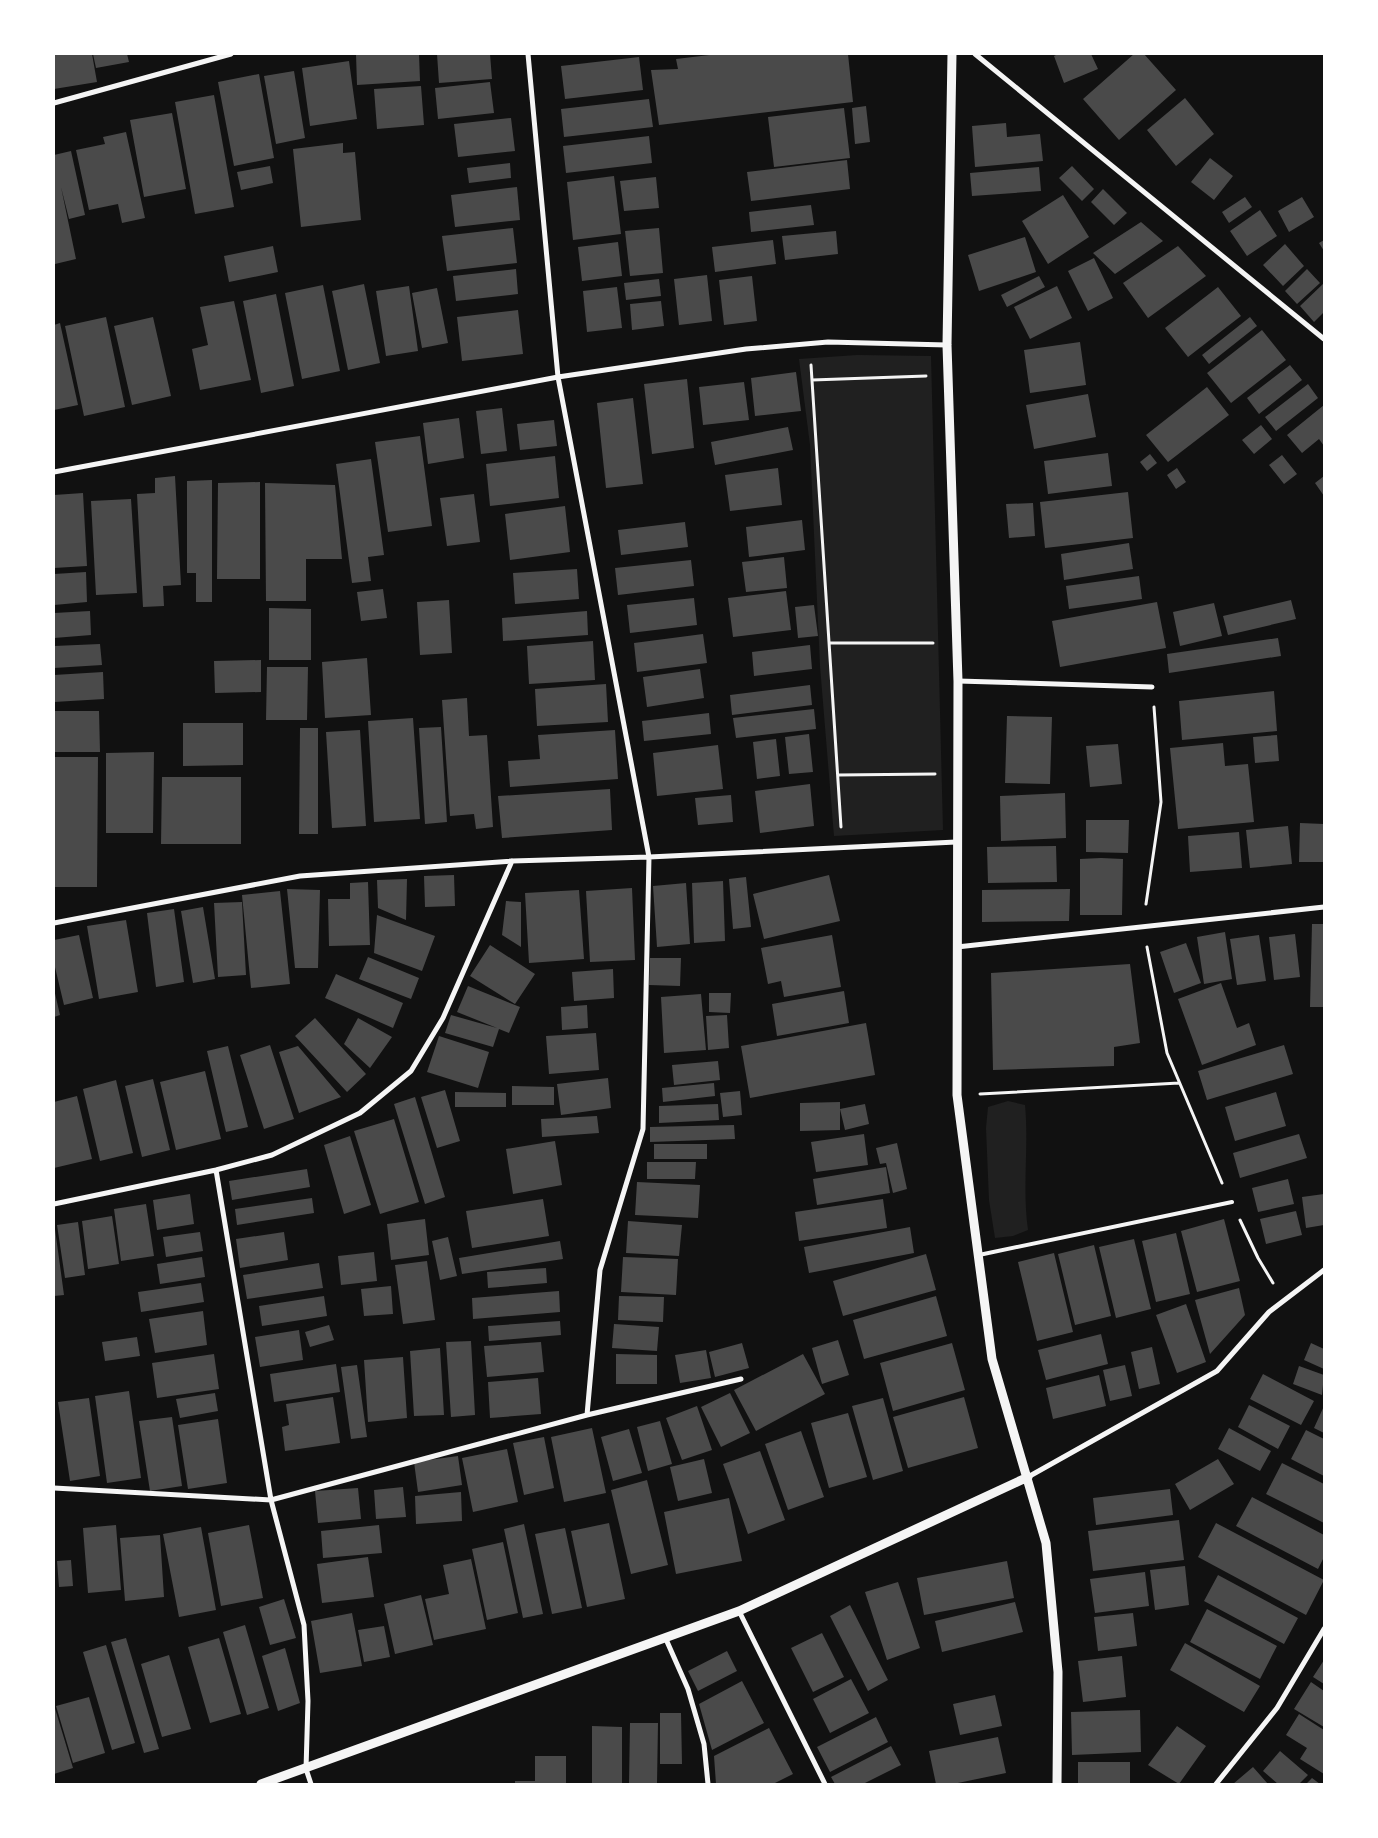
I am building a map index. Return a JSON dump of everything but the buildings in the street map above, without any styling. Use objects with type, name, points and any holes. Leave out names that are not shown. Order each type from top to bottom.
[{"type":"street","points":[[54,103],[231,54]]},
{"type":"street","points":[[528,54],[558,376],[649,857],[643,1129],[600,1270],[587,1415]]},
{"type":"street","points":[[952,54],[947,345],[958,681],[956,774],[957,1095],[992,1359],[1046,1543],[1058,1672],[1057,1784]]},
{"type":"street","points":[[975,54],[1324,339]]},
{"type":"street","points":[[54,472],[558,376],[746,349],[828,342],[947,345]]},
{"type":"street","points":[[958,681],[1152,687]]},
{"type":"street","points":[[54,923],[300,876],[512,860],[649,857],[956,842]]},
{"type":"street","points":[[54,1204],[216,1170],[272,1155],[360,1113],[411,1071],[443,1018],[512,860]]},
{"type":"street","points":[[957,947],[1324,907]]},
{"type":"street","points":[[216,1170],[271,1500],[304,1625],[308,1701],[306,1769],[311,1784]]},
{"type":"street","points":[[261,1784],[739,1611],[1028,1477],[1217,1371],[1269,1312],[1324,1270]]},
{"type":"street","points":[[54,1488],[271,1500],[587,1415],[741,1380]]},
{"type":"street","points":[[739,1611],[825,1784]]},
{"type":"street","points":[[1216,1784],[1277,1708],[1324,1629]]},
{"type":"street","points":[[665,1637],[688,1689],[704,1744],[708,1784]]},
{"type":"lane","points":[[977,1256],[1232,1202]]},
{"type":"path","points":[[809,344],[843,848]]},
{"type":"path","points":[[812,380],[948,375]]},
{"type":"path","points":[[829,643],[957,643]]},
{"type":"path","points":[[1152,687],[1161,802],[1143,927],[1167,1053],[1258,1258],[1284,1300]]},
{"type":"path","points":[[838,775],[956,774]]},
{"type":"path","points":[[957,1095],[1179,1083]]},
{"type":"shaded area","points":[[857,355],[931,356],[943,830],[834,836],[820,666],[810,445],[799,359]]},
{"type":"shaded area","points":[[1008,1101],[1025,1105],[1026,1214],[1028,1230],[1013,1236],[995,1238],[989,1200],[986,1128],[988,1107]]}]
